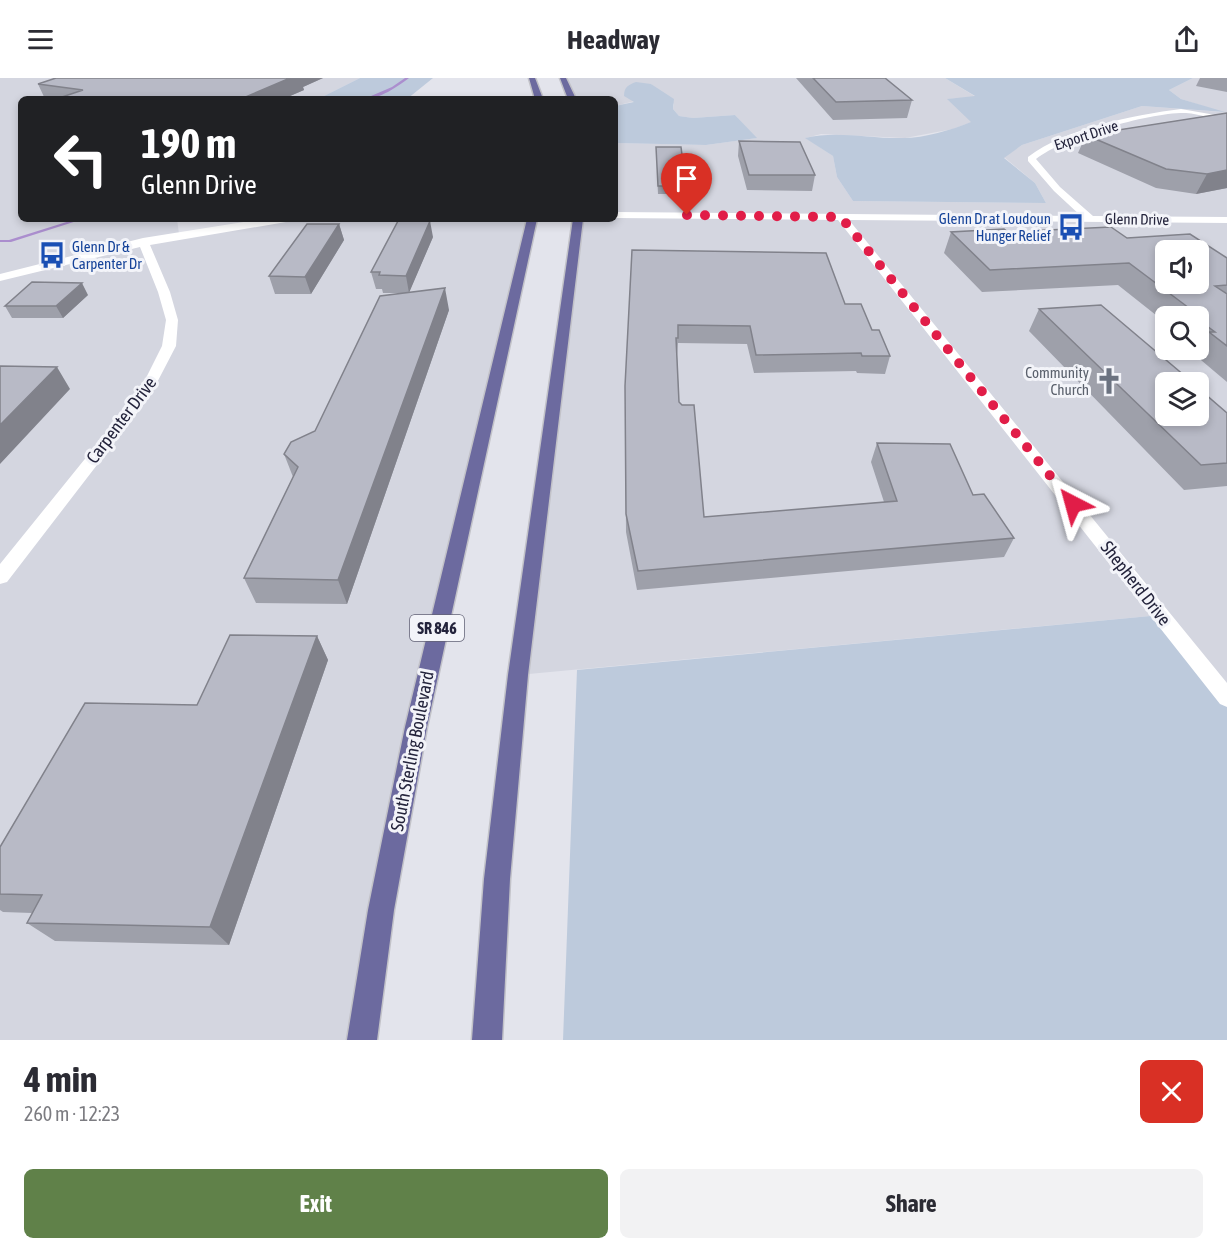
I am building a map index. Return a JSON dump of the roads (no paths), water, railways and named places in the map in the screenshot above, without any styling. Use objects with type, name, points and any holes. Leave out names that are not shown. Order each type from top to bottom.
[{"type":"main road","points":[[532,78],[538,96]]},
{"type":"main road","points":[[563,78],[571,96]]},
{"type":"main road","name":"South Sterling Boulevard","points":[[362,1040],[381,910],[416,727],[531,222]]},
{"type":"main road","points":[[487,1040],[497,879],[518,675],[578,222]]},
{"type":"street","name":"Export Drive","points":[[1089,218],[1057,189],[1031,159],[1033,157],[1039,152],[1080,134],[1146,117],[1182,111],[1227,119]]},
{"type":"street","name":"Glenn Drive","points":[[618,215],[1227,220]]},
{"type":"street","name":"Shepherd Drive","points":[[841,217],[1227,698]]},
{"type":"street","points":[[0,278],[143,241],[262,222]]},
{"type":"street","name":"Carpenter Drive","points":[[0,577],[145,393],[169,346],[172,320],[164,292],[143,241]]},
{"type":"waterway","points":[[373,96],[393,88],[407,78]]},
{"type":"waterway","points":[[0,241],[9,241],[71,222]]},
{"type":"place","name":"Glenn Dr at Loudoun Hunger Relief","points":[[1071,227]]},
{"type":"place","name":"Glenn Dr & Carpenter Dr","points":[[52,255]]},
{"type":"place","name":"Community Church","points":[[1109,381]]}]
